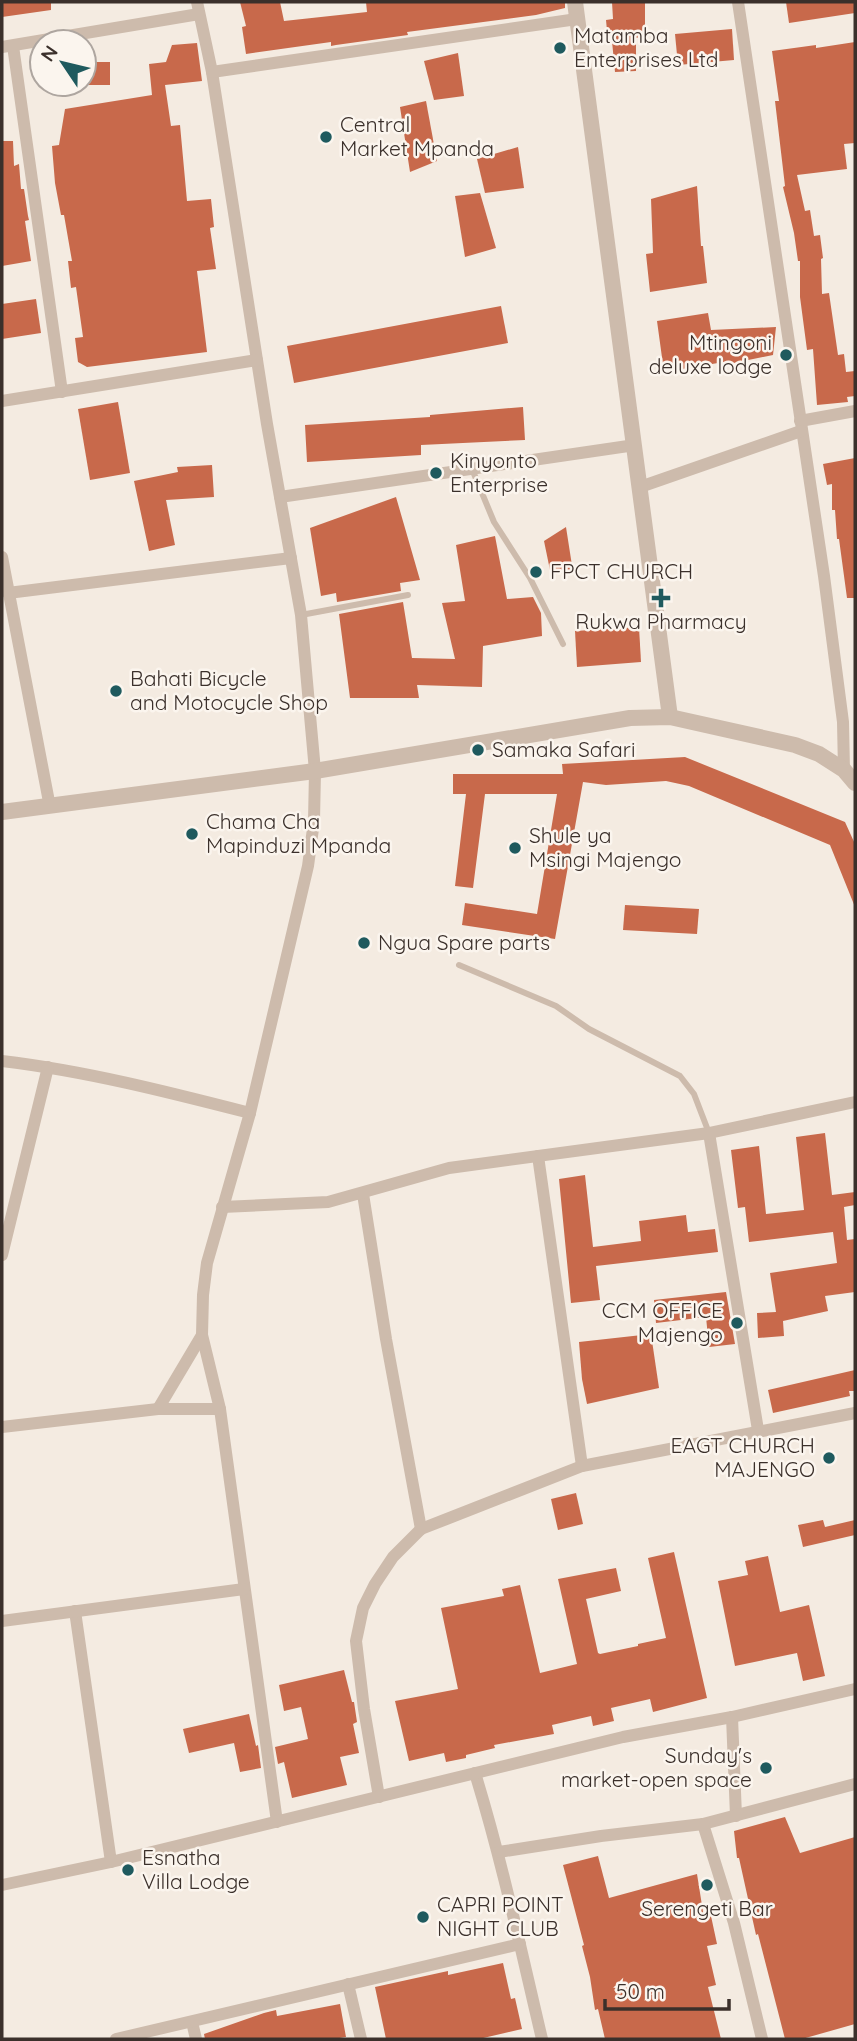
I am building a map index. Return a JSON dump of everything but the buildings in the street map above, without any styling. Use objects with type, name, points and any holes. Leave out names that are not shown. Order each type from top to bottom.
[{"type":"street","points":[[575,2],[670,717]]},
{"type":"street","points":[[738,2],[852,778]]},
{"type":"street","points":[[62,392],[8,47],[198,8],[212,72],[257,360],[301,615],[315,771],[314,821],[308,866],[250,1112],[207,1263],[202,1335],[219,1409],[277,1822]]},
{"type":"street","points":[[212,72],[577,19]]},
{"type":"street","points":[[2,401],[257,360]]},
{"type":"street","points":[[640,487],[763,443],[800,426],[855,411]]},
{"type":"street","points":[[280,496],[635,445]]},
{"type":"street","points":[[2,557],[50,807]]},
{"type":"street","points":[[8,593],[291,558]]},
{"type":"street","points":[[2,812],[315,771],[631,718],[670,717],[795,745],[819,754],[852,778]]},
{"type":"street","points":[[2,1061],[48,1067],[250,1112]]},
{"type":"street","points":[[2,1255],[48,1067]]},
{"type":"street","points":[[222,1207],[328,1202],[449,1168],[709,1133],[855,1102]]},
{"type":"street","points":[[709,1133],[758,1430]]},
{"type":"street","points":[[538,1156],[582,1466]]},
{"type":"street","points":[[363,1194],[421,1529]]},
{"type":"street","points":[[158,1409],[202,1335]]},
{"type":"street","points":[[2,1427],[158,1409],[219,1409]]},
{"type":"street","points":[[379,1797],[356,1641],[363,1608],[375,1584],[393,1558],[421,1529],[582,1466],[855,1413]]},
{"type":"street","points":[[2,1621],[244,1589]]},
{"type":"street","points":[[75,1611],[111,1862]]},
{"type":"street","points":[[2,1885],[111,1862],[623,1737],[732,1717],[855,1689]]},
{"type":"street","points":[[732,1717],[736,1816]]},
{"type":"street","points":[[475,1773],[499,1852],[542,2039]]},
{"type":"street","points":[[499,1852],[703,1824],[855,1784]]},
{"type":"street","points":[[703,1824],[734,1923],[762,2039]]},
{"type":"street","points":[[116,2039],[520,1944]]},
{"type":"street","points":[[348,1984],[361,2039]]},
{"type":"street","points":[[192,2022],[196,2039]]},
{"type":"lane","points":[[472,468],[494,522],[536,588],[563,644]]},
{"type":"lane","points":[[301,615],[408,595]]},
{"type":"lane","points":[[459,965],[556,1006],[589,1030],[680,1076],[694,1094],[709,1133]]},
{"type":"place","name":"Matamba Enterprises Ltd","points":[[560,48]]},
{"type":"place","name":"Central Market Mpanda","points":[[326,137]]},
{"type":"place","name":"Mtingoni deluxe lodge","points":[[786,355]]},
{"type":"place","name":"Kinyonto Enterprise","points":[[436,473]]},
{"type":"place","name":"FPCT CHURCH","points":[[536,572]]},
{"type":"place","name":"Rukwa Pharmacy","points":[[661,598]]},
{"type":"place","name":"Bahati Bicycle and Motocycle Shop","points":[[116,691]]},
{"type":"place","name":"Samaka Safari","points":[[478,750]]},
{"type":"place","name":"Chama Cha Mapinduzi Mpanda","points":[[192,834]]},
{"type":"place","name":"Shule ya Msingi Majengo","points":[[515,848]]},
{"type":"place","name":"Ngua Spare parts","points":[[364,943]]},
{"type":"place","name":"CCM OFFICE Majengo","points":[[737,1323]]},
{"type":"place","name":"EAGT CHURCH MAJENGO","points":[[829,1458]]},
{"type":"place","name":"Sunday's market-open space","points":[[766,1768]]},
{"type":"place","name":"Esnatha Villa Lodge","points":[[128,1870]]},
{"type":"place","name":"Serengeti Bar","points":[[707,1885]]},
{"type":"place","name":"CAPRI POINT NIGHT CLUB","points":[[423,1917]]}]
